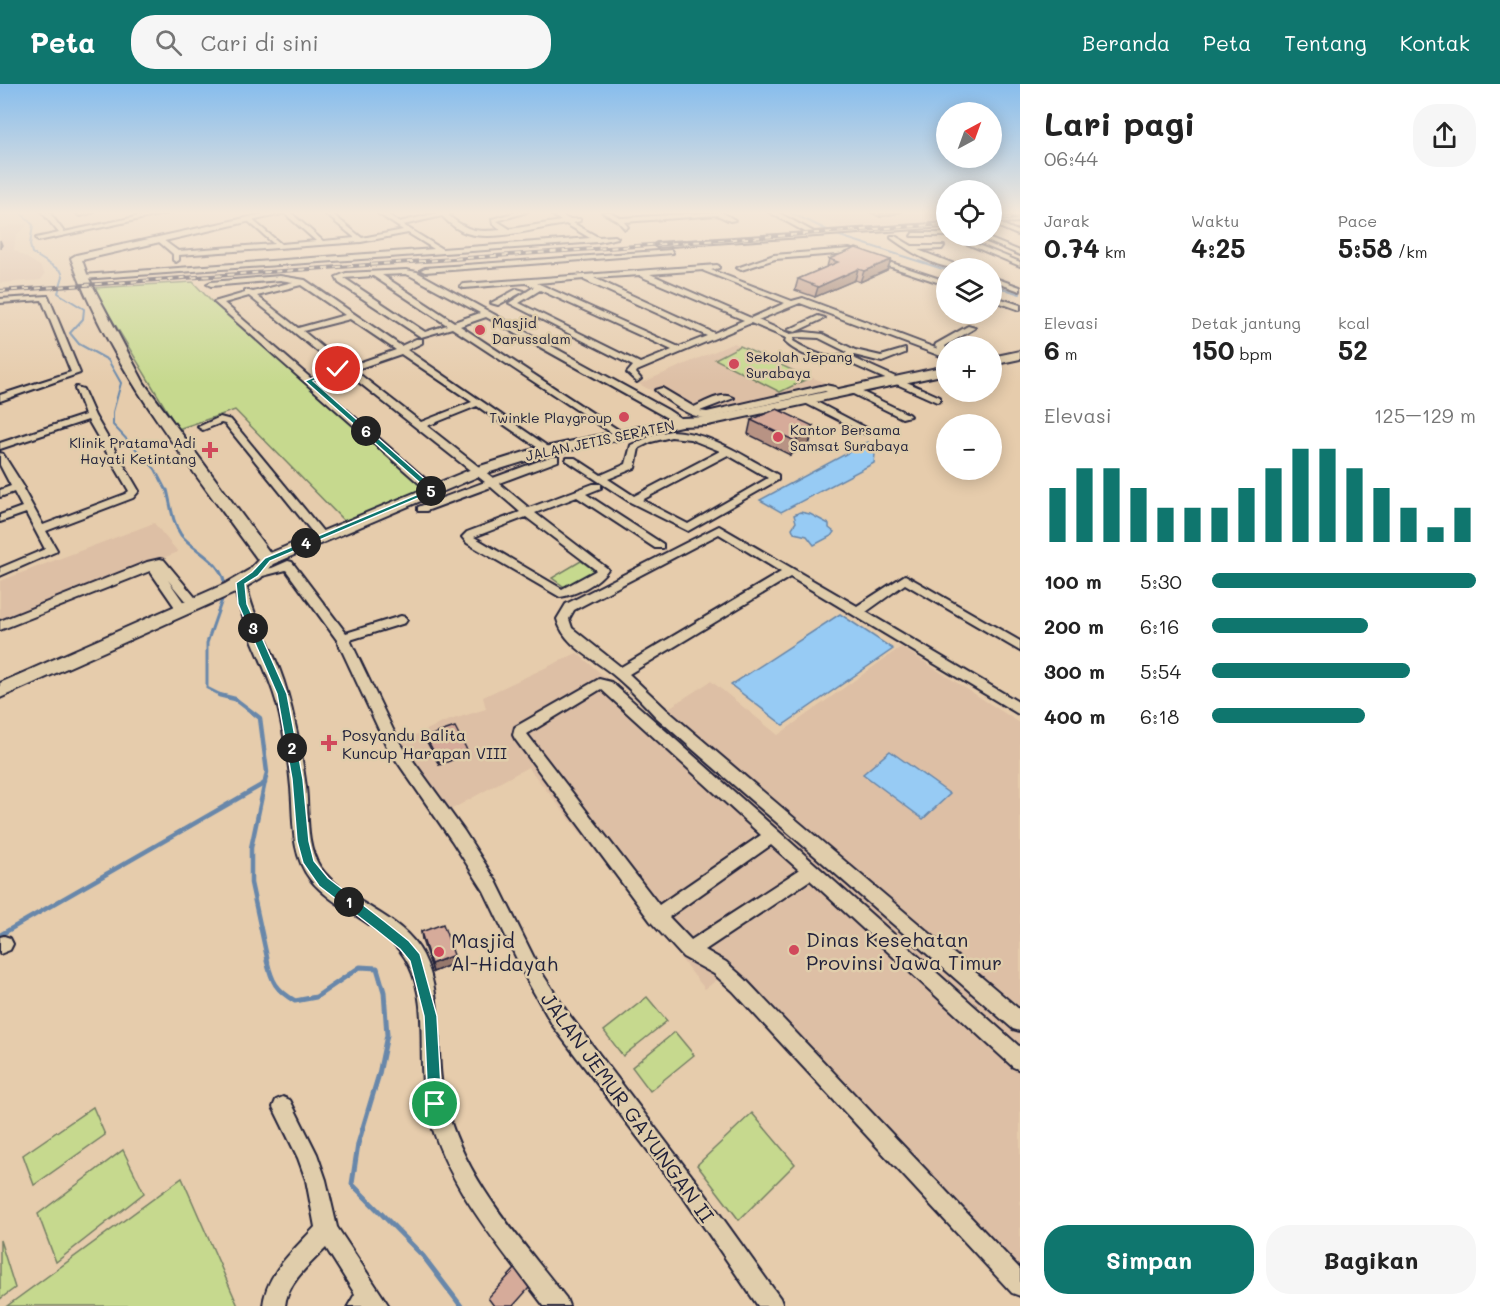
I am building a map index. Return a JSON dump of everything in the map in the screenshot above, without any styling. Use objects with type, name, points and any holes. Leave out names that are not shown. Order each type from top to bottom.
[{"type":"street","points":[[0,691],[236,586],[255,574],[267,560],[138,384],[80,269]]},
{"type":"street","points":[[83,277],[200,269]]},
{"type":"street","points":[[425,270],[438,269]]},
{"type":"street","points":[[520,269],[533,283],[679,350]]},
{"type":"street","points":[[528,269],[533,283]]},
{"type":"street","points":[[464,286],[533,283],[701,269]]},
{"type":"street","points":[[701,269],[791,303]]},
{"type":"street","points":[[904,269],[936,280]]},
{"type":"street","points":[[653,272],[754,319]]},
{"type":"street","points":[[486,314],[424,335],[342,281],[340,277],[374,273],[411,273],[486,314],[681,422]]},
{"type":"street","points":[[374,273],[621,435]]},
{"type":"street","points":[[641,273],[792,334],[820,336],[846,347],[849,355],[936,398]]},
{"type":"street","points":[[584,277],[714,336]]},
{"type":"street","points":[[211,284],[280,278],[297,282],[546,454],[491,483],[422,509]]},
{"type":"street","points":[[297,282],[218,302],[429,487]]},
{"type":"street","points":[[495,303],[508,299],[533,283]]},
{"type":"street","points":[[533,283],[513,303],[641,367]]},
{"type":"street","points":[[1002,283],[1020,289]]},
{"type":"street","points":[[250,294],[295,331],[421,425],[527,512],[601,568],[602,571],[568,592],[560,592],[469,539],[471,534],[527,512],[597,486]]},
{"type":"street","points":[[0,301],[45,298],[76,373],[0,398]]},
{"type":"street","points":[[637,379],[631,372],[791,303],[804,301],[936,349]]},
{"type":"street","points":[[1002,302],[1020,308]]},
{"type":"street","points":[[295,331],[347,317]]},
{"type":"street","points":[[820,318],[792,334],[789,342],[824,358],[849,355],[882,359],[902,351]]},
{"type":"street","points":[[957,336],[971,328]]},
{"type":"street","points":[[311,383],[419,341]]},
{"type":"street","points":[[1002,352],[1020,348]]},
{"type":"street","points":[[1002,359],[1020,355]]},
{"type":"street","name":"JALAN JETIS SERATEN","points":[[267,560],[429,487],[479,471],[621,435],[681,422],[708,421],[852,390],[936,366]]},
{"type":"street","name":"JALAN JETIS SERATEN","points":[[896,377],[936,371]]},
{"type":"street","points":[[658,390],[704,415],[825,387],[837,393]]},
{"type":"street","points":[[41,529],[129,496],[134,491],[89,413],[79,389]]},
{"type":"street","points":[[852,390],[905,416]]},
{"type":"street","points":[[693,411],[720,399],[730,398]]},
{"type":"street","points":[[806,400],[869,432]]},
{"type":"street","points":[[421,425],[473,404]]},
{"type":"street","points":[[0,439],[89,413]]},
{"type":"street","points":[[0,446],[89,413]]},
{"type":"street","points":[[202,427],[220,420],[228,422],[321,536]]},
{"type":"street","points":[[571,460],[634,500],[690,528],[773,480],[773,475],[728,451],[691,434],[671,433],[634,447],[631,466],[605,477]]},
{"type":"street","points":[[634,500],[728,451]]},
{"type":"street","points":[[0,456],[41,529],[50,552],[0,572]]},
{"type":"street","points":[[0,494],[19,487]]},
{"type":"street","points":[[578,493],[659,546]]},
{"type":"street","points":[[0,519],[30,508]]},
{"type":"street","points":[[704,520],[1020,710]]},
{"type":"street","points":[[719,529],[570,607],[564,614],[563,624],[566,630],[620,673],[663,714],[871,891],[1020,1022]]},
{"type":"street","points":[[0,626],[151,565],[189,607]]},
{"type":"street","name":"JALAN JEMUR GAYUNGAN II","points":[[255,574],[275,571],[288,565],[343,638],[392,743],[458,836],[490,886],[534,976],[560,1019],[691,1191],[772,1306]]},
{"type":"street","points":[[620,673],[789,572]]},
{"type":"street","points":[[858,611],[905,579],[1020,647]]},
{"type":"street","points":[[236,586],[282,694],[298,779],[303,841],[309,863],[323,882],[396,938],[416,958],[430,1016],[433,1094],[448,1141],[470,1185],[558,1306]]},
{"type":"street","points":[[343,638],[401,620]]},
{"type":"street","points":[[1020,1060],[606,685],[599,684],[523,728],[519,735],[657,916],[689,951],[720,968],[739,985],[1020,1285]]},
{"type":"street","points":[[657,916],[771,836]]},
{"type":"street","points":[[689,951],[810,871]]},
{"type":"street","points":[[283,1107],[307,1154],[316,1180],[327,1230],[369,1302]]},
{"type":"street","points":[[274,1306],[273,1298],[281,1282],[327,1230]]},
{"type":"shaded area","points":[[0,269],[42,269],[45,274],[41,280],[0,283]]},
{"type":"shaded area","name":"Sekolah Jepang Surabaya","points":[[734,343],[841,390],[700,417],[639,384]]},
{"type":"shaded area","points":[[154,523],[178,552],[0,623],[0,581]]},
{"type":"shaded area","points":[[901,647],[1020,723],[1020,1294],[718,979],[705,989],[528,767],[445,813],[402,741],[444,722],[486,709],[483,697],[577,653],[653,718],[711,681],[778,735]]},
{"type":"green space","points":[[193,282],[211,301],[426,489],[347,524],[235,410],[178,429],[93,288]]},
{"type":"green space","points":[[740,346],[809,378],[780,392],[715,359]]},
{"type":"green space","points":[[581,561],[595,571],[566,588],[552,578]]},
{"type":"green space","points":[[647,997],[667,1021],[623,1056],[604,1031]]},
{"type":"green space","points":[[675,1032],[694,1055],[650,1091],[632,1067]]},
{"type":"green space","points":[[93,1107],[105,1135],[34,1185],[23,1155]]},
{"type":"green space","points":[[752,1113],[795,1164],[739,1220],[697,1165]]},
{"type":"green space","points":[[123,1150],[144,1193],[56,1262],[38,1214]]},
{"type":"green space","points":[[182,1178],[238,1306],[7,1306]]},
{"type":"green space","points":[[0,1240],[15,1288],[0,1299]]},
{"type":"water","points":[[868,442],[875,454],[874,463],[781,512],[760,500]]},
{"type":"water","points":[[800,512],[810,514],[829,524],[829,528],[834,532],[814,545],[807,536],[794,533],[792,528],[796,522],[794,515]]},
{"type":"water","points":[[840,614],[893,649],[783,725],[731,685]]},
{"type":"water","points":[[890,751],[950,794],[923,819],[863,774]]},
{"type":"building","points":[[821,269],[858,269],[818,287],[798,279]]},
{"type":"building","points":[[777,409],[813,426],[808,429],[813,431],[795,441],[751,420]]},
{"type":"building","points":[[455,727],[467,750],[438,760],[426,737]]},
{"type":"building","name":"Masjid Al-Hidayah","points":[[443,924],[454,955],[431,964],[421,932]]},
{"type":"building","points":[[515,1269],[529,1288],[513,1306],[494,1306],[488,1298]]},
{"type":"waterway","points":[[58,269],[63,276],[58,293],[84,309],[83,319],[70,333],[79,344],[108,360],[121,383],[113,412],[113,425],[155,469],[167,492]]},
{"type":"waterway","points":[[1002,288],[1020,294]]},
{"type":"waterway","points":[[167,490],[178,530],[219,570],[225,587]]},
{"type":"waterway","points":[[223,696],[207,688],[207,643],[224,594]]},
{"type":"waterway","points":[[219,695],[223,696]]},
{"type":"waterway","points":[[223,696],[235,699],[260,718],[267,772],[265,783]]},
{"type":"waterway","points":[[0,935],[265,783]]},
{"type":"waterway","points":[[265,783],[251,848],[251,883],[268,962]]},
{"type":"waterway","points":[[267,961],[276,985],[295,1001],[316,997],[360,967],[377,968],[384,992],[387,1035],[379,1074],[358,1144],[352,1184],[423,1256],[461,1306]]},
{"type":"railway","points":[[0,291],[310,269]]},
{"type":"place","name":"Masjid Darussalam","points":[[480,330]]},
{"type":"place","name":"Sekolah Jepang Surabaya","points":[[734,364]]},
{"type":"place","name":"Twinkle Playgroup","points":[[624,417]]},
{"type":"place","name":"Kantor Bersama Samsat Surabaya","points":[[778,437]]},
{"type":"place","name":"Klinik Pratama Adi Hayati Ketintang","points":[[210,450]]},
{"type":"place","name":"Posyandu Balita Kuncup Harapan VIII","points":[[329,743]]},
{"type":"place","name":"Dinas Kesehatan Provinsi Jawa Timur","points":[[794,950]]},
{"type":"place","name":"Masjid Al-Hidayah","points":[[439,952]]},
{"type":"route","points":[[338,369],[309,381],[433,490],[267,560],[255,574],[240,583],[243,604],[282,694],[298,779],[303,841],[309,863],[323,882],[405,945],[416,958],[430,1016],[435,1104]]}]
